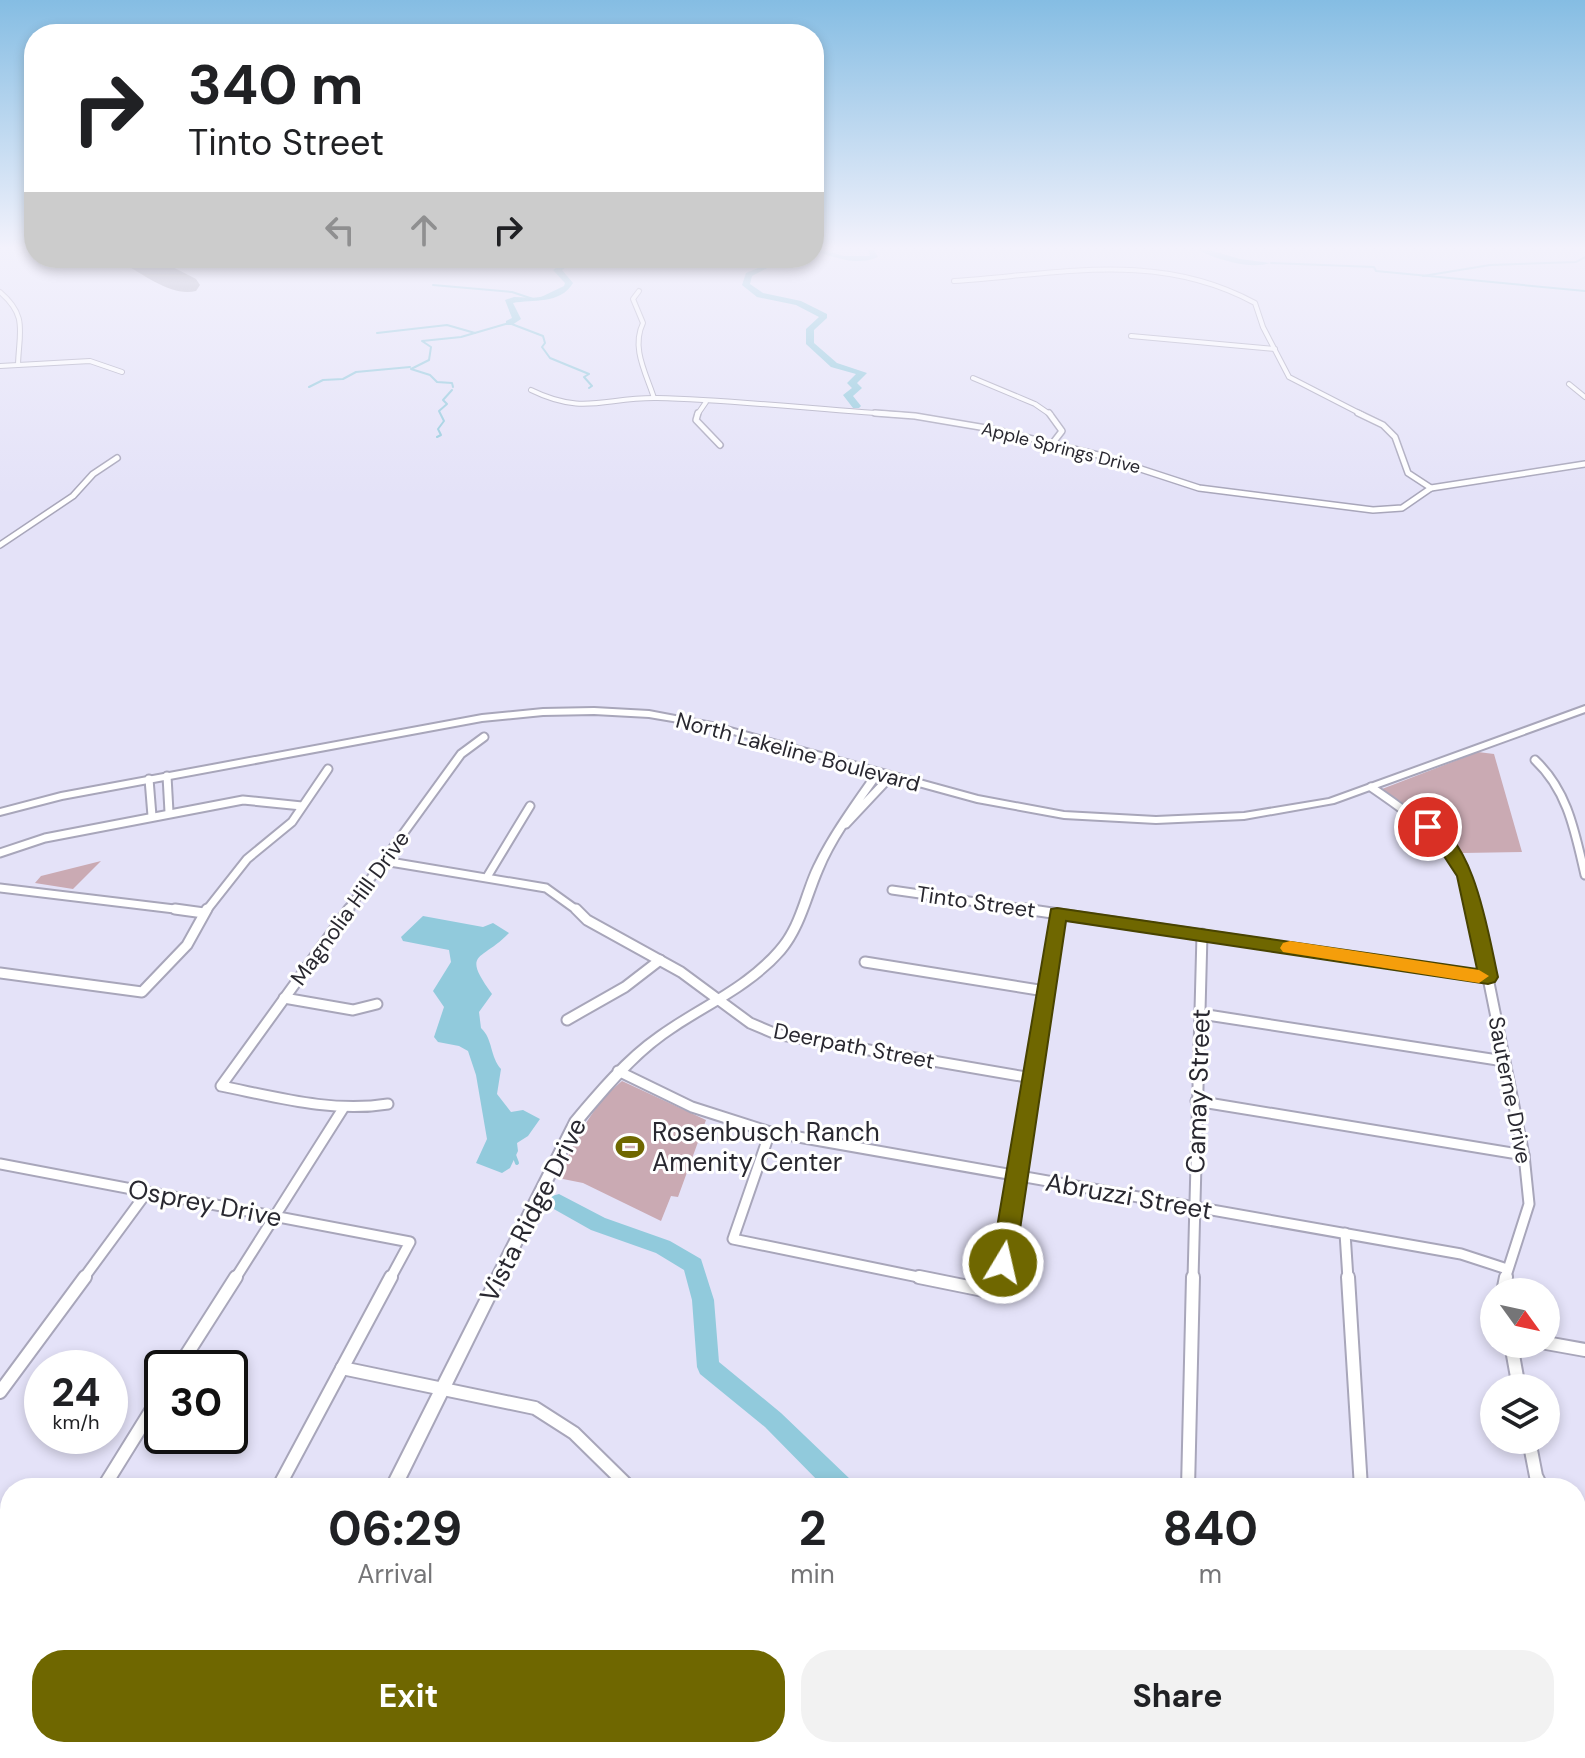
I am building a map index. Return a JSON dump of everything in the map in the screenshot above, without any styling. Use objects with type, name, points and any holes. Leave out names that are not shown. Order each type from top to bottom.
[{"type":"street","points":[[18,365],[19,332]]},
{"type":"street","points":[[638,332],[637,348],[654,398]]},
{"type":"street","points":[[1268,332],[1283,369],[1292,380],[1386,427],[1395,437],[1408,473],[1431,488]]},
{"type":"street","points":[[1131,336],[1275,349]]},
{"type":"street","points":[[0,366],[90,361],[122,372]]},
{"type":"street","points":[[973,378],[1029,401],[1049,413],[1062,431],[1052,444]]},
{"type":"street","points":[[1569,384],[1585,397]]},
{"type":"street","name":"Apple Springs Drive","points":[[531,390],[556,402],[587,406],[654,398],[906,415],[992,429],[1121,461],[1185,484],[1212,490],[1373,510],[1402,508],[1431,488],[1585,464]]},
{"type":"street","points":[[706,402],[699,409],[697,421],[720,445]]},
{"type":"street","points":[[0,545],[73,496],[93,474],[117,458]]},
{"type":"street","name":"North Lakeline Boulevard","points":[[0,812],[61,796],[482,718],[567,711],[622,712],[683,719],[1001,805],[1064,815],[1156,820],[1244,816],[1331,801],[1585,709]]},
{"type":"street","name":"Magnolia Hill Drive","points":[[344,1107],[221,1086],[461,754],[484,737]]},
{"type":"street","points":[[1535,760],[1560,785],[1585,875]]},
{"type":"street","points":[[0,973],[142,992],[187,945],[204,913],[247,859],[282,832],[328,769]]},
{"type":"street","name":"Vista Ridge Drive","points":[[398,1478],[575,1122],[618,1071],[662,1035],[754,977],[781,951],[794,933],[823,859],[851,809],[879,772]]},
{"type":"street","points":[[167,776],[169,812]]},
{"type":"street","name":"Vista Ridge Drive","points":[[841,829],[891,776]]},
{"type":"street","points":[[149,779],[152,816]]},
{"type":"street","name":"Sauterne Drive","points":[[1371,787],[1428,827],[1456,858],[1470,889],[1524,1155],[1529,1204],[1505,1278]]},
{"type":"street","points":[[0,853],[45,838],[243,800],[302,806]]},
{"type":"street","points":[[487,877],[530,806]]},
{"type":"street","name":"Deerpath Street","points":[[384,861],[535,884],[555,892],[587,920],[660,960],[750,1023],[776,1034],[1032,1078]]},
{"type":"street","points":[[0,888],[204,913]]},
{"type":"street","name":"Tinto Street","points":[[892,890],[1488,977]]},
{"type":"street","points":[[770,1132],[733,1239],[998,1293],[1057,914]]},
{"type":"street","name":"Camay Street","points":[[1188,1478],[1202,934]]},
{"type":"street","points":[[567,1020],[625,987],[660,960]]},
{"type":"street","points":[[865,962],[1045,991]]},
{"type":"street","points":[[284,998],[353,1010],[377,1004]]},
{"type":"street","points":[[1201,1014],[1504,1061]]},
{"type":"street","name":"Abruzzi Street","points":[[618,1071],[694,1110],[770,1132],[1461,1254],[1507,1269]]},
{"type":"street","points":[[1196,1101],[1524,1155]]},
{"type":"street","points":[[190,1350],[344,1107],[374,1108],[388,1104]]},
{"type":"street","name":"Osprey Drive","points":[[0,1164],[410,1242],[342,1368]]},
{"type":"street","points":[[0,1392],[147,1192]]},
{"type":"street","points":[[1345,1233],[1360,1478]]},
{"type":"street","points":[[1560,1346],[1585,1350]]},
{"type":"street","points":[[283,1478],[342,1368],[535,1408],[557,1418],[620,1478]]},
{"type":"street","points":[[109,1478],[144,1422]]},
{"type":"street","points":[[1532,1454],[1537,1478]]},
{"type":"shaded area","points":[[1478,752],[1494,754],[1522,852],[1462,853],[1427,820],[1382,789]]},
{"type":"shaded area","points":[[101,861],[73,889],[35,883],[41,876]]},
{"type":"shaded area","points":[[622,1081],[706,1120],[678,1197],[671,1196],[661,1221],[583,1183],[558,1178],[593,1113]]},
{"type":"water","points":[[423,916],[483,927],[493,923],[509,933],[476,963],[492,994],[479,1012],[481,1028],[501,1069],[497,1094],[511,1112],[523,1110],[540,1119],[528,1136],[517,1143],[518,1151],[510,1168],[502,1173],[476,1163],[487,1139],[476,1075],[468,1051],[438,1042],[434,1037],[444,1007],[433,991],[451,962],[449,950],[403,941],[401,937]]},
{"type":"waterway","points":[[377,333],[385,332]]},
{"type":"waterway","points":[[533,332],[543,336],[545,343],[542,347],[550,358],[589,374],[584,377],[592,386],[589,388]]},
{"type":"waterway","points":[[810,332],[810,344],[834,365],[862,373],[852,383],[857,388],[848,395],[856,406]]},
{"type":"waterway","points":[[453,387],[452,383],[437,382],[430,375],[411,369],[429,360],[431,347],[422,341],[475,333]]},
{"type":"waterway","points":[[309,387],[323,380],[343,379],[356,372],[410,367]]},
{"type":"waterway","points":[[437,437],[441,435],[438,429],[444,421],[439,411],[447,404],[443,400],[452,390]]},
{"type":"waterway","points":[[514,1155],[517,1163]]},
{"type":"waterway","points":[[559,1202],[598,1224],[663,1247],[693,1265],[703,1300],[708,1367],[773,1420],[832,1478]]},
{"type":"slow traffic","points":[[1290,948],[1479,976]]},
{"type":"place","name":"Rosenbusch Ranch Amenity Center","points":[[630,1147]]},
{"type":"route","points":[[1003,1263],[1057,914],[1488,977],[1466,876],[1445,843],[1428,827]]}]
